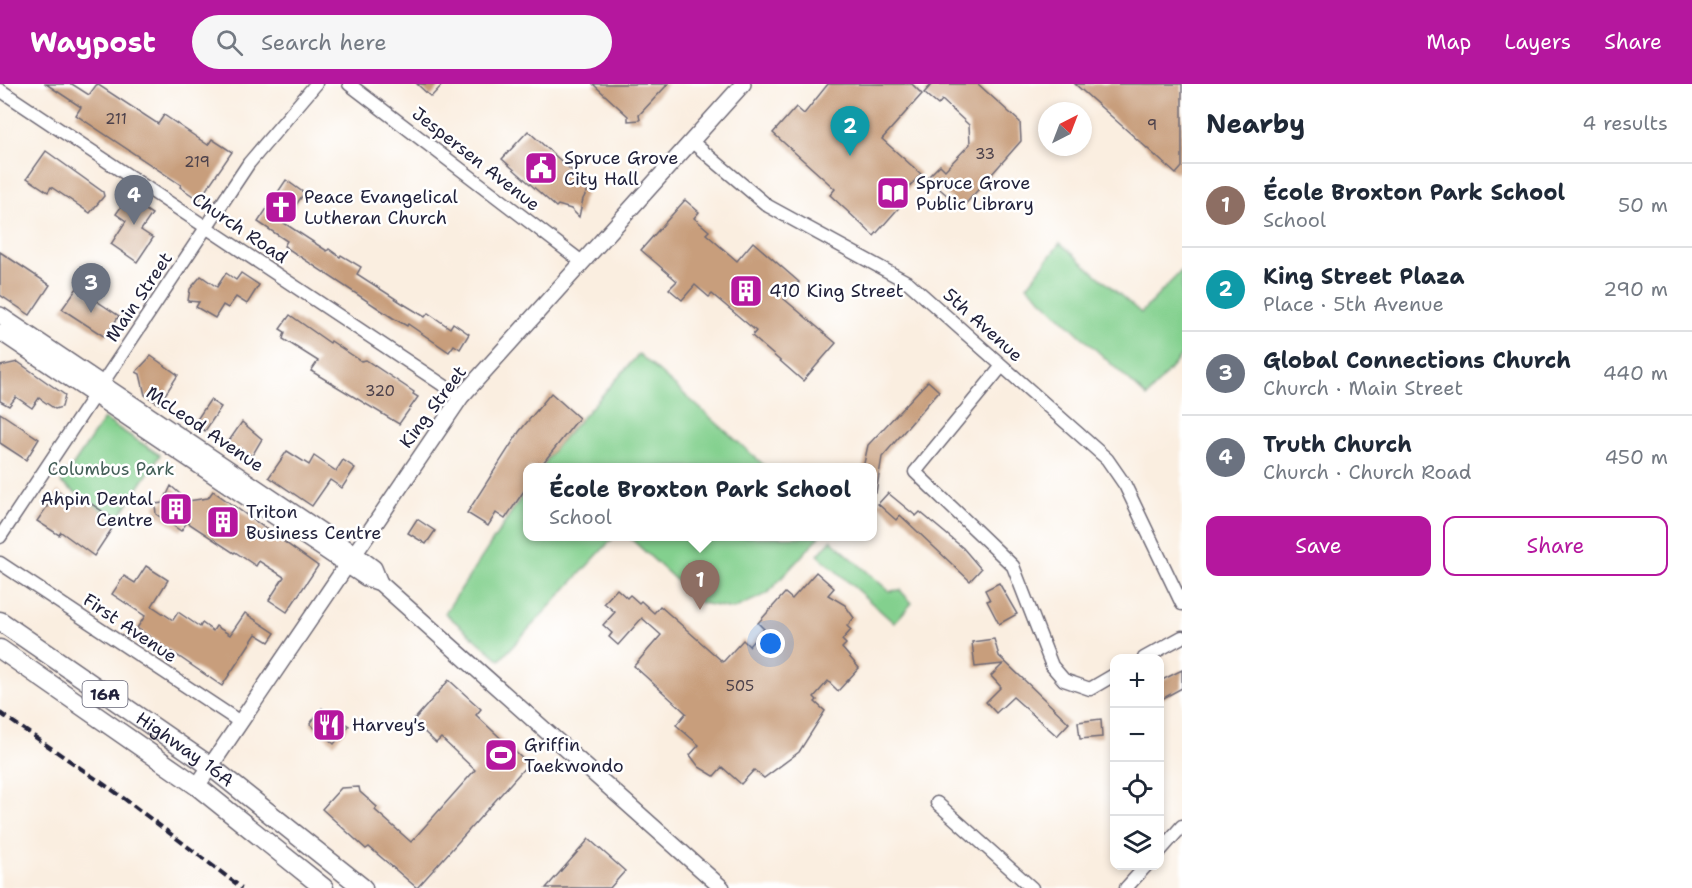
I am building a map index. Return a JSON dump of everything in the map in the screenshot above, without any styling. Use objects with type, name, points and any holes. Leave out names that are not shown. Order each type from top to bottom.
[{"type":"main road","name":"Highway 16A","points":[[0,621],[210,766],[363,888]]},
{"type":"main road","name":"Highway 16A","points":[[0,649],[196,786],[324,888]]},
{"type":"street","name":"Main Street","points":[[0,537],[262,144],[315,84]]},
{"type":"street","name":"Jespersen Avenue","points":[[349,84],[582,262]]},
{"type":"street","name":"King Street","points":[[196,786],[461,397],[743,84]]},
{"type":"street","name":"Church Road","points":[[0,90],[461,397]]},
{"type":"street","name":"5th Avenue","points":[[691,141],[768,206],[909,283],[1117,471],[1182,604]]},
{"type":"street","name":"McLeod Avenue","points":[[0,315],[99,390],[351,559],[366,578],[380,583],[722,888]]},
{"type":"street","name":"McLeod Avenue","points":[[0,332],[99,390]]},
{"type":"street","points":[[1002,366],[915,472],[1013,566],[1052,666],[1064,680],[1090,689],[1110,677]]},
{"type":"street","name":"First Avenue","points":[[0,563],[240,723]]},
{"type":"street","points":[[1152,654],[1182,638]]},
{"type":"street","points":[[938,803],[1032,888]]},
{"type":"street","points":[[1164,846],[1182,826]]},
{"type":"street","points":[[1126,888],[1142,870]]},
{"type":"green space","points":[[1060,243],[1141,313],[1182,270],[1182,355],[1147,397],[1027,286]]},
{"type":"green space","points":[[639,354],[762,463],[545,463],[554,449]]},
{"type":"green space","name":"Columbus Park","points":[[104,419],[160,455],[117,520],[61,483]]},
{"type":"green space","points":[[523,495],[523,541],[610,541],[500,660],[445,613]]},
{"type":"green space","points":[[633,541],[815,541],[767,594],[733,609],[701,603]]},
{"type":"green space","points":[[832,541],[889,591],[900,590],[912,603],[894,623],[818,555]]},
{"type":"building","points":[[46,84],[72,84],[89,95],[97,84],[158,124],[164,115],[208,145],[212,139],[232,152],[199,200],[180,187],[181,185],[76,115],[81,107]]},
{"type":"building","points":[[417,84],[443,84],[431,97]]},
{"type":"building","points":[[593,84],[668,84],[639,115],[640,120],[628,121],[628,116]]},
{"type":"building","points":[[828,84],[912,84],[922,94],[882,139],[921,174],[899,199],[903,203],[874,236],[830,195],[835,189],[773,133],[796,107],[804,114]]},
{"type":"building","points":[[932,84],[978,84],[1020,122],[1021,141],[962,208],[927,178],[940,165],[945,170],[970,144],[969,125],[942,100],[938,105],[924,93]]},
{"type":"building","points":[[1075,84],[1182,84],[1182,167],[1176,174]]},
{"type":"building","name":"Spruce Grove City Hall","points":[[528,131],[580,178],[580,182],[590,186],[583,199],[579,217],[571,209],[558,205],[556,207],[502,159]]},
{"type":"building","points":[[46,151],[103,192],[104,196],[90,213],[51,187],[48,192],[27,178]]},
{"type":"building","points":[[286,180],[304,193],[284,223],[327,251],[329,249],[361,267],[357,274],[425,317],[428,313],[450,328],[453,323],[469,334],[460,349],[454,345],[449,352],[408,324],[407,326],[393,318],[284,246],[287,241],[258,222]]},
{"type":"building","points":[[127,198],[152,214],[141,230],[153,238],[137,262],[111,244],[126,221],[116,214]]},
{"type":"building","name":"410 King Street","points":[[685,200],[699,212],[694,218],[709,231],[706,234],[737,261],[753,242],[799,282],[784,299],[836,343],[803,381],[752,336],[756,331],[712,294],[709,297],[695,285],[682,300],[669,289],[677,281],[641,250]]},
{"type":"building","points":[[0,252],[50,285],[30,315],[0,295]]},
{"type":"building","points":[[226,273],[236,280],[241,273],[259,285],[247,304],[236,297],[228,308],[223,305],[215,318],[196,307],[199,302],[188,301],[190,289],[201,276],[217,287]]},
{"type":"building","points":[[77,288],[119,316],[105,337],[62,309]]},
{"type":"building","points":[[290,315],[330,343],[331,341],[361,361],[366,360],[414,392],[413,394],[418,397],[399,424],[311,371],[318,361],[283,339],[285,332],[280,329]]},
{"type":"building","points":[[151,356],[178,375],[159,404],[145,395],[140,374],[136,372]]},
{"type":"building","points":[[18,362],[65,395],[62,407],[55,409],[39,398],[32,408],[16,397],[9,406],[0,401],[0,366]]},
{"type":"building","points":[[928,381],[939,391],[882,457],[877,487],[877,463],[864,463],[868,445]]},
{"type":"building","points":[[551,393],[579,418],[543,463],[523,463],[523,492],[505,519],[496,513],[488,526],[467,513],[519,432]]},
{"type":"building","points":[[210,400],[221,407],[205,431],[194,424]]},
{"type":"building","points":[[0,413],[39,439],[26,460],[0,443]]},
{"type":"building","points":[[242,422],[262,439],[252,456],[240,448],[235,455],[224,448]]},
{"type":"building","points":[[287,451],[309,465],[314,456],[336,471],[343,460],[355,468],[342,488],[330,480],[312,506],[269,477]]},
{"type":"building","points":[[171,486],[188,501],[208,498],[213,491],[318,566],[287,612],[269,600],[284,577],[259,561],[256,566],[187,522],[181,531],[156,514],[155,504],[163,503]]},
{"type":"building","points":[[58,491],[76,504],[81,497],[117,521],[94,556],[61,532],[59,535],[37,521]]},
{"type":"building","points":[[888,493],[916,516],[920,512],[963,548],[981,569],[970,581],[900,515],[896,520],[878,504]]},
{"type":"building","points":[[417,519],[435,531],[426,544],[408,533]]},
{"type":"building","points":[[146,566],[168,580],[152,606],[173,620],[178,612],[200,627],[202,623],[213,631],[216,626],[230,635],[245,613],[275,633],[269,642],[256,634],[222,686],[137,628],[145,616],[112,594],[124,576],[135,583]]},
{"type":"building","points":[[816,572],[834,588],[828,595],[845,605],[854,618],[847,626],[851,630],[842,640],[846,644],[842,648],[859,668],[838,691],[828,681],[814,697],[817,700],[815,702],[825,711],[799,752],[764,778],[754,770],[741,784],[722,767],[714,776],[699,767],[690,755],[699,745],[676,725],[686,713],[634,666],[661,635],[642,618],[618,645],[609,637],[612,633],[603,625],[615,612],[604,603],[617,589],[627,598],[630,595],[639,603],[641,601],[654,613],[660,606],[723,662],[743,640],[749,646],[764,629],[758,623],[785,593],[792,599]]},
{"type":"building","points":[[999,583],[1017,614],[999,624],[987,601],[990,600],[985,590]]},
{"type":"building","points":[[994,639],[999,656],[1069,723],[1057,736],[1013,697],[996,713],[986,702],[1001,687],[991,676],[1003,664],[975,667],[972,642]]},
{"type":"building","points":[[1182,670],[1182,688],[1164,698],[1164,679]]},
{"type":"building","points":[[449,680],[481,709],[476,715],[528,764],[417,888],[369,847],[366,849],[322,809],[341,788],[359,787],[360,792],[377,807],[375,810],[411,842],[475,770],[441,738],[436,743],[413,721]]},
{"type":"building","name":"Harvey's","points":[[322,708],[349,726],[334,744],[310,724]]},
{"type":"building","points":[[1101,719],[1102,737],[1080,739],[1078,722]]},
{"type":"building","points":[[589,839],[625,871],[610,888],[546,888]]},
{"type":"railway","points":[[0,713],[118,794],[242,888]]},
{"type":"place","name":"King Street Plaza","points":[[850,156]]},
{"type":"place","name":"Spruce Grove City Hall","points":[[541,168]]},
{"type":"place","name":"Spruce Grove Public Library","points":[[893,193]]},
{"type":"place","name":"Peace Evangelical Lutheran Church","points":[[281,207]]},
{"type":"place","name":"Truth Church","points":[[134,225]]},
{"type":"place","name":"410 King Street","points":[[746,291]]},
{"type":"place","name":"Global Connections Church","points":[[91,313]]},
{"type":"place","name":"Ahpin Dental Centre","points":[[176,509]]},
{"type":"place","name":"Triton Business Centre","points":[[223,522]]},
{"type":"place","name":"École Broxton Park School","points":[[700,610]]},
{"type":"place","name":"Harvey's","points":[[329,725]]},
{"type":"place","name":"Griffin Taekwondo","points":[[501,755]]}]
